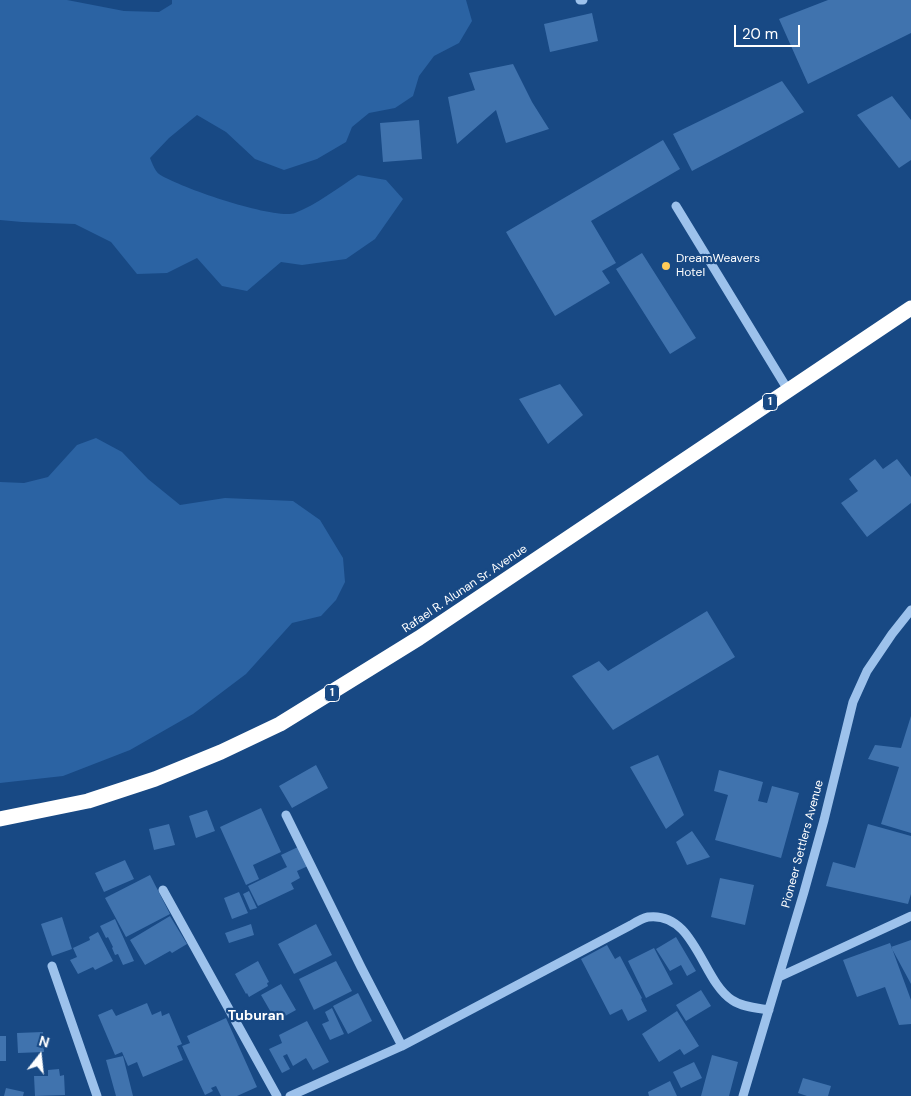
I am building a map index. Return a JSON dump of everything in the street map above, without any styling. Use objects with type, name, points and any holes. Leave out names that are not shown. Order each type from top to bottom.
[{"type":"highway","name":"Rafael R. Alunan Sr. Avenue","points":[[0,819],[88,802],[221,752],[280,724],[419,638],[911,308]]},
{"type":"street","points":[[676,206],[788,390]]},
{"type":"street","name":"Pioneer Settlers Avenue","points":[[743,1096],[824,820],[853,702],[867,671],[911,610]]},
{"type":"street","points":[[286,815],[356,958],[402,1046]]},
{"type":"street","points":[[163,890],[277,1096]]},
{"type":"street","points":[[779,977],[911,916]]},
{"type":"street","points":[[290,1096],[402,1046],[648,917],[659,918],[680,927],[691,940],[723,992],[732,1000],[743,1005],[769,1010]]},
{"type":"street","points":[[52,966],[97,1096]]},
{"type":"shaded area","points":[[0,0],[67,0],[124,11],[159,12],[172,4],[172,0],[466,0],[472,21],[459,43],[434,56],[419,76],[413,96],[395,108],[369,113],[352,127],[346,142],[317,159],[284,170],[255,159],[226,132],[197,115],[169,138],[150,158],[158,173],[169,180],[226,201],[268,212],[284,214],[303,210],[358,175],[386,180],[403,199],[375,239],[346,259],[302,265],[281,262],[247,291],[222,286],[197,258],[167,273],[137,274],[111,242],[75,224],[0,220]]},
{"type":"shaded area","points":[[96,438],[122,452],[148,479],[180,505],[225,498],[293,501],[320,520],[343,558],[345,582],[336,600],[321,616],[292,623],[246,674],[193,714],[130,750],[63,776],[0,783],[0,482],[24,483],[48,477],[77,445]]},
{"type":"building","points":[[828,0],[911,0],[911,33],[808,84],[779,19]]},
{"type":"building","points":[[592,13],[598,41],[550,52],[544,24]]},
{"type":"building","points":[[513,64],[532,102],[549,129],[506,143],[496,110],[457,144],[448,97],[475,90],[469,73]]},
{"type":"building","points":[[782,81],[804,112],[692,171],[673,134]]},
{"type":"building","points":[[892,96],[911,120],[911,160],[899,168],[857,115]]},
{"type":"building","points":[[419,120],[422,159],[383,162],[380,123]]},
{"type":"building","points":[[663,140],[680,169],[591,221],[616,263],[602,271],[610,283],[555,316],[506,232]]},
{"type":"building","points":[[642,253],[696,338],[670,354],[616,269]]},
{"type":"building","points":[[560,384],[583,415],[548,444],[519,399]]},
{"type":"building","points":[[875,459],[883,469],[897,459],[911,477],[911,503],[867,537],[841,503],[858,491],[849,479]]},
{"type":"building","points":[[707,611],[735,657],[613,730],[572,676],[599,661],[608,671]]},
{"type":"building","points":[[911,716],[911,833],[881,824],[899,767],[868,759],[875,745],[901,748]]},
{"type":"building","points":[[658,755],[684,815],[666,829],[630,767]]},
{"type":"building","points":[[316,765],[328,788],[292,808],[279,786]]},
{"type":"building","points":[[719,770],[763,782],[758,801],[767,803],[772,786],[799,793],[781,858],[715,840],[728,795],[714,791]]},
{"type":"building","points":[[261,808],[281,852],[253,865],[259,879],[246,885],[220,827]]},
{"type":"building","points":[[207,810],[215,831],[196,838],[189,816]]},
{"type":"building","points":[[169,824],[175,845],[154,850],[149,829]]},
{"type":"building","points":[[868,824],[911,836],[911,894],[908,904],[826,886],[833,862],[855,868]]},
{"type":"building","points":[[692,831],[710,857],[687,865],[676,842]]},
{"type":"building","points":[[298,847],[308,866],[297,871],[300,878],[291,883],[294,889],[258,906],[248,886],[287,867],[281,855]]},
{"type":"building","points":[[125,860],[134,879],[104,892],[95,873]]},
{"type":"building","points":[[150,875],[170,914],[126,937],[105,898]]},
{"type":"building","points":[[720,878],[754,885],[745,925],[711,917]]},
{"type":"building","points":[[249,891],[257,908],[250,910],[243,894]]},
{"type":"building","points":[[239,892],[248,913],[232,919],[224,898]]},
{"type":"building","points":[[170,916],[187,944],[145,965],[130,940]]},
{"type":"building","points":[[62,917],[72,949],[52,956],[41,924]]},
{"type":"building","points":[[115,919],[134,961],[123,965],[118,954],[115,955],[108,937],[106,938],[100,926]]},
{"type":"building","points":[[251,924],[254,935],[229,943],[225,933]]},
{"type":"building","points":[[316,924],[332,955],[294,974],[278,944]]},
{"type":"building","points":[[98,932],[113,961],[95,970],[93,967],[78,974],[70,960],[77,957],[73,948],[90,940],[89,937]]},
{"type":"building","points":[[676,937],[696,971],[687,976],[681,965],[670,971],[656,949]]},
{"type":"building","points":[[911,940],[911,984],[891,947]]},
{"type":"building","points":[[890,943],[911,1000],[911,1024],[899,1025],[885,987],[857,997],[843,960]]},
{"type":"building","points":[[607,945],[615,959],[620,956],[647,1011],[628,1021],[622,1009],[610,1015],[581,959]]},
{"type":"building","points":[[654,948],[673,984],[646,998],[628,961]]},
{"type":"building","points":[[258,961],[269,982],[267,983],[268,986],[249,997],[235,974]]},
{"type":"building","points":[[336,961],[352,991],[314,1010],[299,979]]},
{"type":"building","points":[[281,984],[296,1010],[276,1021],[261,995]]},
{"type":"building","points":[[701,990],[711,1006],[686,1021],[676,1005]]},
{"type":"building","points":[[358,993],[372,1021],[348,1034],[333,1006]]},
{"type":"building","points":[[147,1003],[152,1015],[161,1011],[162,1016],[169,1013],[182,1044],[177,1046],[183,1060],[143,1077],[137,1062],[128,1066],[122,1052],[115,1055],[98,1015],[112,1009],[116,1016]]},
{"type":"building","points":[[332,1008],[344,1034],[330,1040],[322,1024],[329,1021],[325,1012]]},
{"type":"building","points":[[677,1011],[699,1046],[684,1055],[680,1049],[659,1062],[642,1034]]},
{"type":"building","points":[[226,1018],[257,1087],[237,1096],[221,1096],[216,1086],[211,1088],[213,1091],[205,1095],[182,1046],[190,1043],[187,1036]]},
{"type":"building","points":[[307,1021],[329,1062],[313,1070],[306,1058],[293,1066],[287,1054],[283,1056],[290,1069],[282,1073],[269,1049],[282,1043],[279,1035]]},
{"type":"building","points":[[43,1032],[44,1052],[18,1053],[17,1033]]},
{"type":"building","points":[[0,1036],[6,1036],[6,1061],[0,1061]]},
{"type":"building","points":[[712,1055],[738,1062],[729,1096],[701,1096]]},
{"type":"building","points":[[123,1056],[133,1096],[116,1096],[106,1060]]},
{"type":"building","points":[[694,1062],[702,1078],[681,1088],[673,1072]]},
{"type":"building","points":[[59,1069],[60,1076],[64,1075],[65,1095],[35,1096],[34,1076],[48,1076],[48,1070]]},
{"type":"building","points":[[803,1078],[831,1086],[828,1096],[807,1096],[798,1093]]},
{"type":"building","points":[[670,1081],[677,1096],[649,1096],[648,1092]]},
{"type":"building","points":[[6,1088],[24,1092],[23,1096],[4,1096]]},
{"type":"place","name":"DreamWeavers Hotel","points":[[666,266]]},
{"type":"district","name":"Tuburan","points":[[256,1016]]}]
